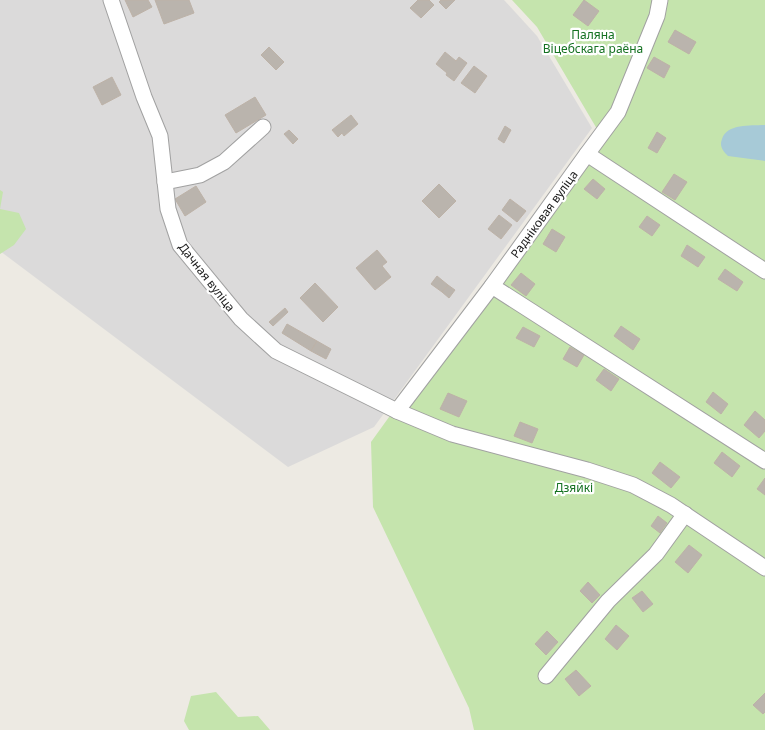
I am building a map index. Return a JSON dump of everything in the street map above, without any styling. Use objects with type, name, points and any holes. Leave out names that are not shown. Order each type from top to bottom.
[{"type":"street","name":"Дачная вуліца","points":[[111,0],[144,97],[160,136],[168,209],[180,246],[241,319],[276,351],[398,411],[452,434],[633,484],[671,505],[765,568]]},
{"type":"street","name":"Радніковая вуліца","points":[[398,411],[492,286],[618,112],[657,16],[660,0]]},
{"type":"street","points":[[165,182],[200,175],[224,162],[263,127]]},
{"type":"street","points":[[587,154],[765,271]]},
{"type":"street","points":[[492,286],[765,461]]},
{"type":"street","points":[[546,676],[608,601],[656,554],[685,514]]},
{"type":"shaded area","points":[[0,0],[504,0],[537,36],[592,128],[374,427],[288,467],[0,251]]},
{"type":"green space","name":"Дзяйкі","points":[[512,0],[765,0],[765,730],[474,730],[469,708],[373,507],[371,442],[597,129],[537,27]]},
{"type":"green space","points":[[0,190],[3,192],[0,209]]},
{"type":"green space","points":[[0,209],[19,213],[26,229],[14,245],[0,254]]},
{"type":"green space","points":[[216,692],[238,717],[258,716],[270,730],[189,730],[184,721],[191,696]]},
{"type":"water","points":[[765,125],[765,161],[728,156],[723,150],[721,142],[729,130],[741,126]]},
{"type":"building","points":[[125,0],[148,0],[152,7],[133,17]]},
{"type":"building","points":[[155,0],[189,0],[194,13],[164,24]]},
{"type":"building","points":[[418,0],[429,0],[434,5],[421,18],[410,8]]},
{"type":"building","points":[[441,0],[455,0],[446,9],[439,2]]},
{"type":"building","points":[[584,0],[599,11],[588,26],[573,15]]},
{"type":"building","points":[[675,30],[696,42],[689,54],[668,42]]},
{"type":"building","points":[[269,47],[284,62],[276,70],[261,55]]},
{"type":"building","points":[[445,52],[456,61],[459,57],[467,63],[454,81],[436,64]]},
{"type":"building","points":[[654,57],[670,66],[664,78],[647,68]]},
{"type":"building","points":[[474,66],[487,76],[475,93],[461,83]]},
{"type":"building","points":[[112,77],[121,95],[102,105],[93,87]]},
{"type":"building","points":[[255,97],[266,115],[236,133],[225,115]]},
{"type":"building","points":[[351,115],[358,124],[344,136],[342,133],[338,137],[332,130]]},
{"type":"building","points":[[505,126],[511,130],[504,143],[498,139]]},
{"type":"building","points":[[289,130],[298,139],[293,144],[284,134]]},
{"type":"building","points":[[657,132],[666,138],[657,153],[648,148]]},
{"type":"building","points":[[674,174],[687,182],[675,200],[662,192]]},
{"type":"building","points":[[593,179],[605,189],[597,199],[584,189]]},
{"type":"building","points":[[439,184],[456,201],[439,218],[422,201]]},
{"type":"building","points":[[196,186],[206,202],[185,216],[175,199]]},
{"type":"building","points":[[510,199],[526,211],[517,222],[502,210]]},
{"type":"building","points":[[499,215],[512,225],[501,239],[488,229]]},
{"type":"building","points":[[647,216],[660,225],[652,236],[639,227]]},
{"type":"building","points":[[552,229],[565,237],[556,252],[543,244]]},
{"type":"building","points":[[687,245],[705,257],[698,267],[681,256]]},
{"type":"building","points":[[377,250],[387,262],[382,266],[391,277],[375,290],[356,268]]},
{"type":"building","points":[[725,269],[743,282],[737,291],[718,279]]},
{"type":"building","points":[[521,273],[535,284],[526,296],[511,285]]},
{"type":"building","points":[[437,276],[448,285],[442,292],[431,284]]},
{"type":"building","points":[[315,283],[338,307],[323,322],[300,298]]},
{"type":"building","points":[[448,285],[455,290],[449,298],[442,292]]},
{"type":"building","points":[[285,308],[288,312],[273,326],[269,322]]},
{"type":"building","points":[[287,324],[317,341],[311,351],[282,333]]},
{"type":"building","points":[[621,326],[640,339],[633,350],[614,336]]},
{"type":"building","points":[[523,327],[540,336],[534,347],[516,338]]},
{"type":"building","points":[[317,341],[331,349],[326,359],[311,351]]},
{"type":"building","points":[[570,347],[584,355],[577,367],[563,359]]},
{"type":"building","points":[[604,369],[619,379],[611,391],[596,380]]},
{"type":"building","points":[[713,392],[728,404],[721,414],[706,402]]},
{"type":"building","points":[[448,393],[467,401],[459,417],[440,409]]},
{"type":"building","points":[[755,411],[765,420],[765,431],[759,438],[744,425]]},
{"type":"building","points":[[520,422],[538,429],[532,443],[514,436]]},
{"type":"building","points":[[722,452],[740,466],[732,477],[714,463]]},
{"type":"building","points":[[660,462],[680,477],[671,488],[652,473]]},
{"type":"building","points":[[765,478],[765,495],[757,489]]},
{"type":"building","points":[[658,516],[667,523],[660,533],[651,526]]},
{"type":"building","points":[[689,545],[702,555],[688,573],[675,562]]},
{"type":"building","points":[[588,582],[600,595],[592,603],[580,591]]},
{"type":"building","points":[[642,591],[653,604],[643,612],[632,598]]},
{"type":"building","points":[[616,625],[629,636],[617,650],[605,639]]},
{"type":"building","points":[[547,631],[558,642],[546,655],[535,644]]},
{"type":"building","points":[[576,670],[591,686],[579,696],[565,679]]},
{"type":"building","points":[[765,693],[765,712],[763,714],[753,705]]},
{"type":"park label","name":"Паляна Віцебскага раёна","points":[[593,41]]}]
